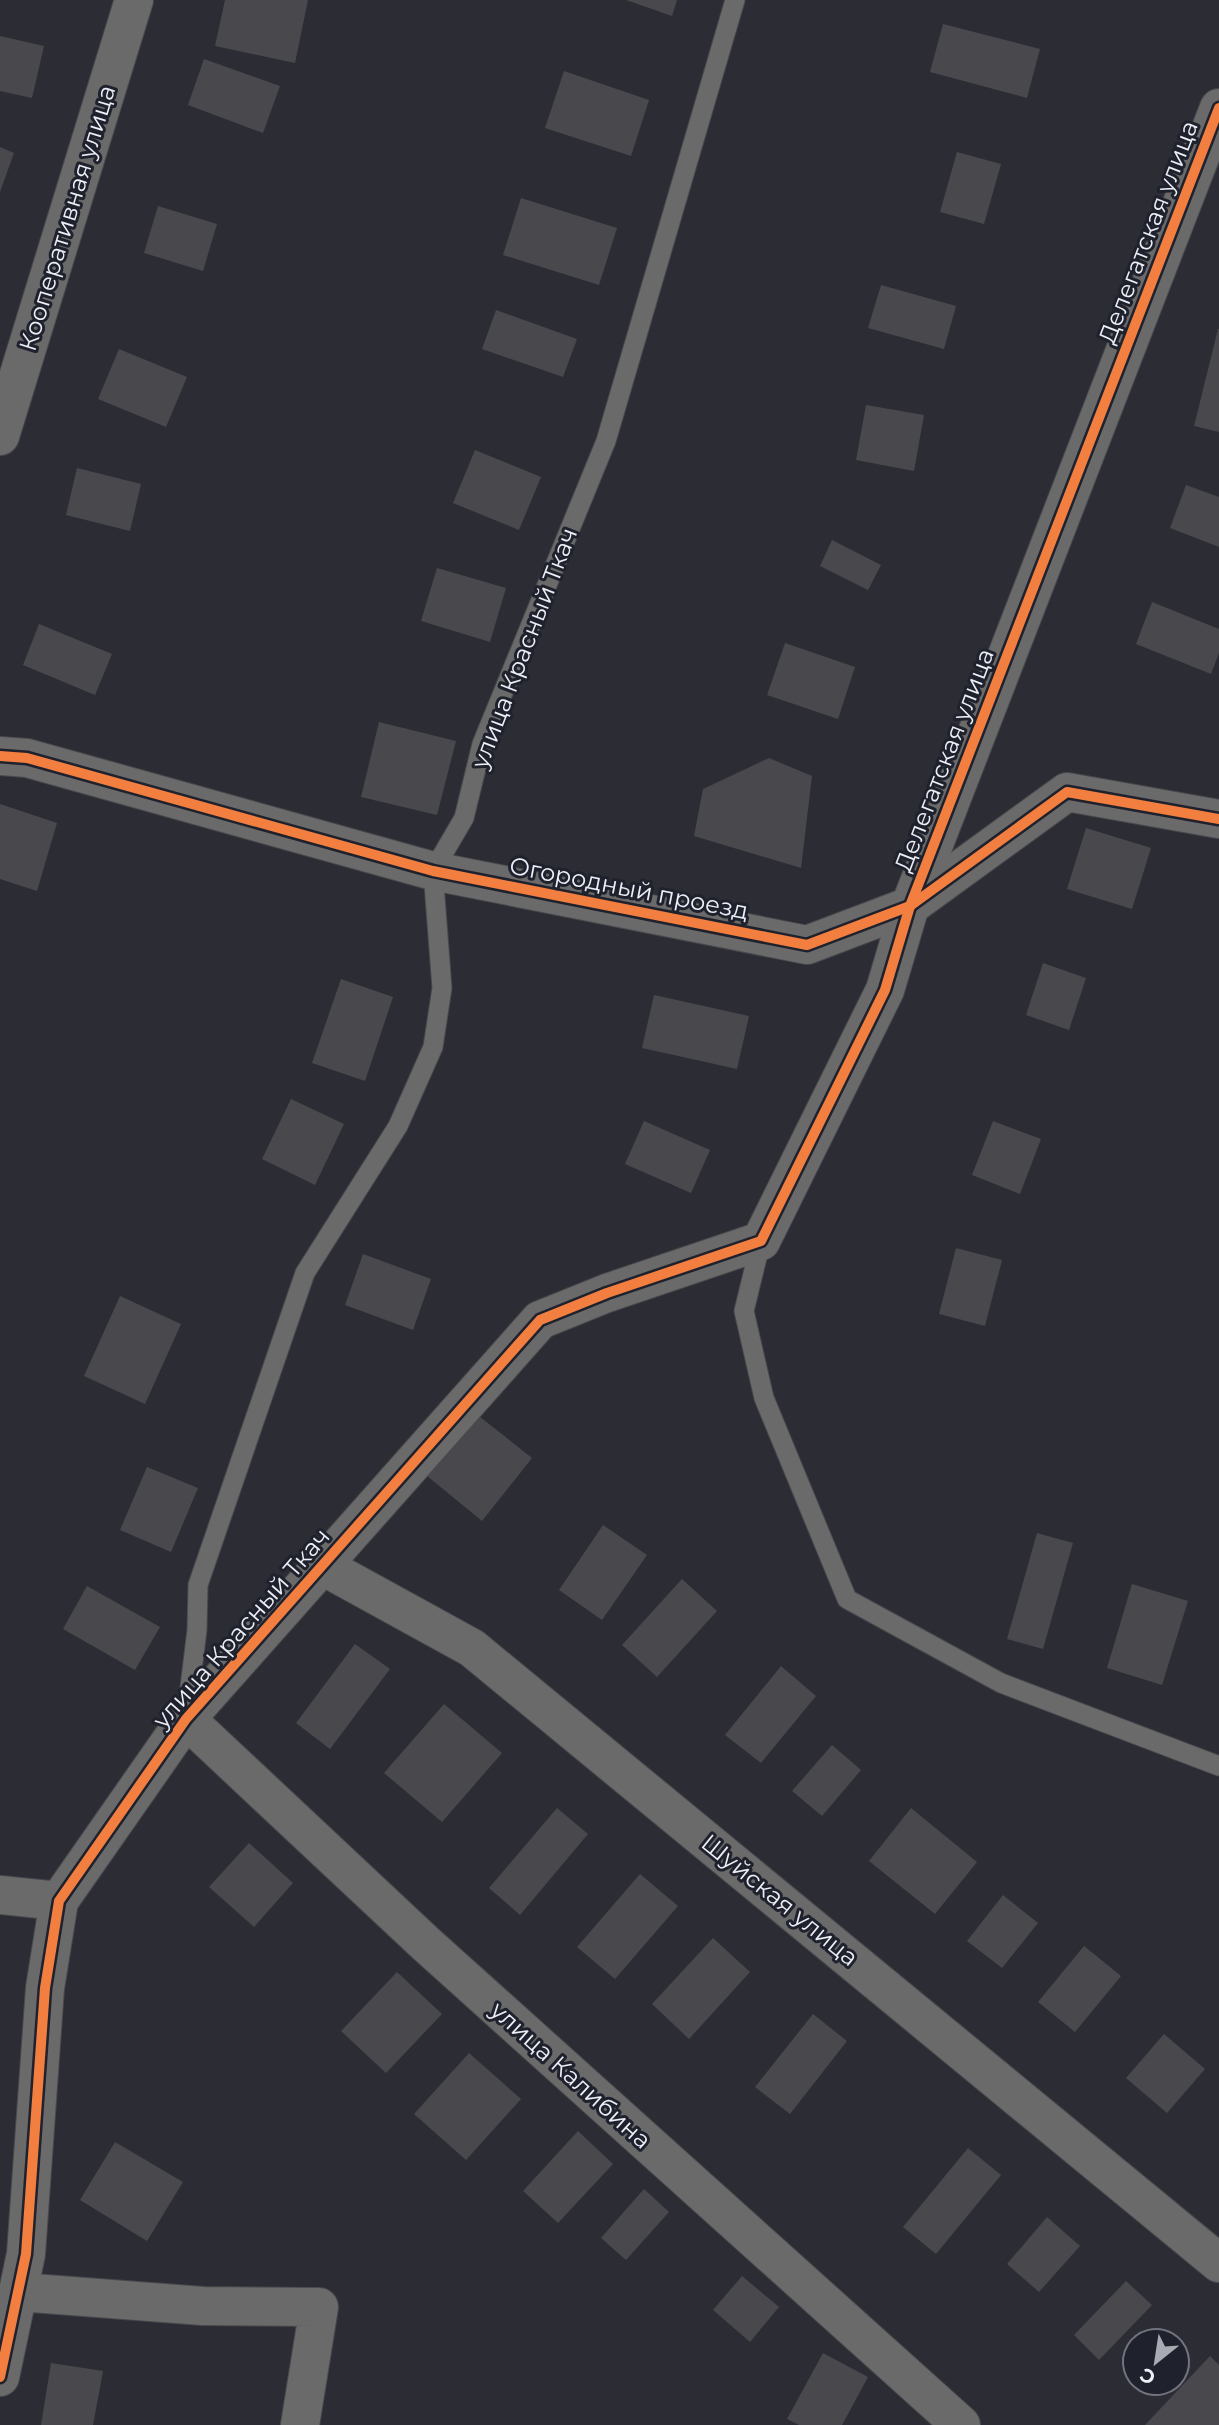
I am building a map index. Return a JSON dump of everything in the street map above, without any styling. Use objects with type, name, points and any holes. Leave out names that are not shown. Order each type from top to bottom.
[{"type":"street","name":"Кооперативная улица","points":[[0,436],[134,0]]},
{"type":"street","name":"Делегатская улица","points":[[761,1241],[885,990],[910,906],[1219,108]]},
{"type":"street","name":"Огородный проезд","points":[[0,756],[27,758],[433,871],[807,945],[910,906],[1067,792],[1219,819]]},
{"type":"street","name":"улица Красный Ткач","points":[[0,2377],[26,2254],[45,1989],[59,1901],[186,1719],[540,1320],[607,1293],[761,1241]]},
{"type":"street","name":"Шуйская улица","points":[[321,1566],[472,1648],[1219,2263]]},
{"type":"street","name":"улица Калибина","points":[[186,1719],[425,1943],[961,2425]]},
{"type":"street","points":[[0,1895],[59,1901]]},
{"type":"street","points":[[19,2291],[203,2306],[319,2307],[300,2425]]},
{"type":"lane","name":"улица Красный Ткач","points":[[186,1719],[197,1630],[198,1585],[305,1273],[398,1126],[433,1047],[442,988],[433,871],[464,818],[482,744],[606,441],[735,0]]},
{"type":"lane","points":[[761,1241],[744,1311],[764,1398],[847,1599],[1001,1683],[1219,1766]]},
{"type":"building","points":[[225,0],[308,0],[295,63],[215,46]]},
{"type":"building","points":[[626,0],[677,0],[672,16]]},
{"type":"building","points":[[943,24],[1040,49],[1027,98],[930,72]]},
{"type":"building","points":[[0,36],[44,46],[32,98],[0,91]]},
{"type":"building","points":[[204,59],[280,86],[263,133],[188,105]]},
{"type":"building","points":[[564,71],[649,100],[631,156],[545,128]]},
{"type":"building","points":[[0,147],[14,153],[0,192]]},
{"type":"building","points":[[957,152],[1001,164],[984,224],[940,212]]},
{"type":"building","points":[[521,198],[617,228],[599,285],[503,255]]},
{"type":"building","points":[[158,206],[217,224],[203,271],[144,253]]},
{"type":"building","points":[[881,285],[956,306],[944,349],[868,328]]},
{"type":"building","points":[[496,310],[577,339],[563,377],[482,349]]},
{"type":"building","points":[[1219,329],[1219,432],[1194,426]]},
{"type":"building","points":[[119,349],[187,377],[166,427],[98,399]]},
{"type":"building","points":[[866,405],[924,415],[914,471],[856,460]]},
{"type":"building","points":[[475,450],[541,477],[519,530],[453,503]]},
{"type":"building","points":[[77,468],[141,484],[130,531],[66,515]]},
{"type":"building","points":[[1186,485],[1219,497],[1219,547],[1170,528]]},
{"type":"building","points":[[832,540],[881,565],[868,590],[820,566]]},
{"type":"building","points":[[437,568],[506,588],[490,642],[421,621]]},
{"type":"building","points":[[1152,602],[1219,629],[1219,653],[1211,674],[1136,644]]},
{"type":"building","points":[[39,624],[112,654],[95,695],[23,665]]},
{"type":"building","points":[[785,643],[855,667],[838,719],[767,695]]},
{"type":"building","points":[[379,722],[456,741],[437,815],[361,797]]},
{"type":"building","points":[[769,758],[812,776],[801,868],[694,836],[703,789]]},
{"type":"building","points":[[0,804],[57,823],[37,891],[0,879]]},
{"type":"building","points":[[1086,828],[1151,848],[1132,909],[1067,889]]},
{"type":"building","points":[[1043,963],[1086,978],[1069,1030],[1026,1015]]},
{"type":"building","points":[[341,979],[393,997],[365,1081],[312,1063]]},
{"type":"building","points":[[654,995],[749,1016],[737,1069],[642,1048]]},
{"type":"building","points":[[291,1099],[344,1124],[315,1185],[262,1159]]},
{"type":"building","points":[[644,1121],[710,1150],[691,1193],[625,1164]]},
{"type":"building","points":[[993,1121],[1041,1139],[1020,1194],[972,1175]]},
{"type":"building","points":[[956,1248],[1002,1260],[985,1326],[939,1314]]},
{"type":"building","points":[[363,1254],[431,1279],[413,1330],[345,1305]]},
{"type":"building","points":[[120,1296],[181,1324],[145,1404],[84,1376]]},
{"type":"building","points":[[470,1409],[532,1458],[482,1521],[421,1471]]},
{"type":"building","points":[[147,1467],[198,1488],[171,1552],[120,1530]]},
{"type":"building","points":[[603,1525],[647,1555],[602,1620],[559,1590]]},
{"type":"building","points":[[1037,1533],[1073,1543],[1043,1649],[1007,1639]]},
{"type":"building","points":[[682,1579],[717,1611],[657,1677],[622,1645]]},
{"type":"building","points":[[1132,1584],[1188,1601],[1162,1685],[1107,1668]]},
{"type":"building","points":[[87,1586],[160,1627],[135,1670],[63,1629]]},
{"type":"building","points":[[355,1644],[390,1669],[330,1749],[296,1723]]},
{"type":"building","points":[[781,1666],[816,1696],[761,1763],[725,1735]]},
{"type":"building","points":[[444,1704],[502,1753],[442,1822],[384,1773]]},
{"type":"building","points":[[832,1745],[861,1770],[822,1816],[792,1791]]},
{"type":"building","points":[[557,1808],[588,1834],[520,1915],[489,1888]]},
{"type":"building","points":[[911,1808],[977,1862],[935,1914],[869,1861]]},
{"type":"building","points":[[249,1843],[293,1883],[254,1927],[209,1887]]},
{"type":"building","points":[[640,1874],[678,1906],[615,1979],[577,1947]]},
{"type":"building","points":[[1003,1895],[1038,1923],[1002,1968],[967,1941]]},
{"type":"building","points":[[713,1938],[750,1972],[689,2039],[652,2004]]},
{"type":"building","points":[[1084,1946],[1121,1976],[1075,2032],[1038,2002]]},
{"type":"building","points":[[397,1972],[442,2014],[386,2073],[341,2031]]},
{"type":"building","points":[[813,2014],[847,2041],[790,2114],[755,2087]]},
{"type":"building","points":[[1164,2034],[1205,2069],[1167,2113],[1126,2078]]},
{"type":"building","points":[[469,2053],[521,2099],[466,2160],[414,2114]]},
{"type":"building","points":[[578,2131],[613,2164],[558,2223],[523,2191]]},
{"type":"building","points":[[115,2142],[183,2182],[147,2241],[80,2200]]},
{"type":"building","points":[[968,2148],[1001,2175],[936,2254],[903,2227]]},
{"type":"building","points":[[644,2189],[669,2212],[626,2260],[601,2238]]},
{"type":"building","points":[[1047,2217],[1080,2246],[1039,2292],[1007,2264]]},
{"type":"building","points":[[742,2276],[779,2307],[750,2342],[713,2310]]},
{"type":"building","points":[[1126,2281],[1152,2305],[1131,2327],[1121,2327],[1121,2337],[1099,2360],[1074,2335]]},
{"type":"building","points":[[823,2353],[868,2377],[842,2425],[799,2425],[787,2419]]},
{"type":"building","points":[[1210,2356],[1219,2365],[1219,2425],[1145,2425],[1171,2397],[1191,2397],[1191,2376]]},
{"type":"building","points":[[51,2363],[103,2371],[93,2425],[41,2425]]},
{"type":"cycle path","points":[[0,2377],[26,2254],[45,1988],[59,1901],[186,1719],[540,1320],[607,1293],[761,1241],[885,990],[910,906],[1219,108]]},
{"type":"cycle path","points":[[0,756],[27,758],[433,871],[807,945],[910,906],[1067,792],[1219,819]]}]
